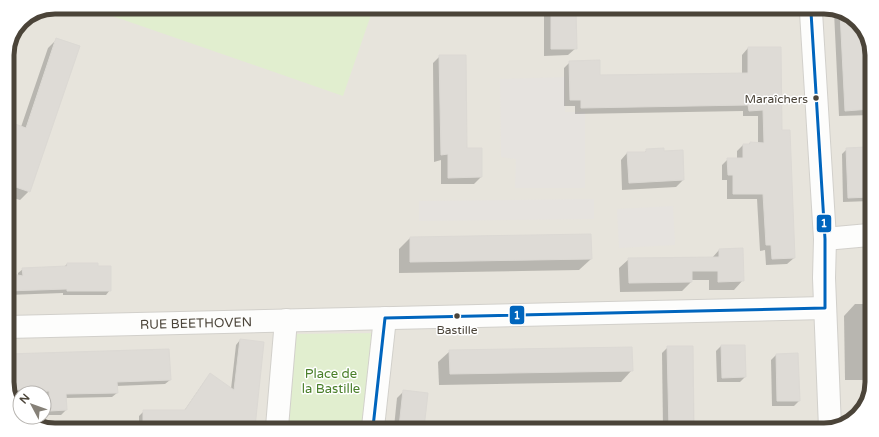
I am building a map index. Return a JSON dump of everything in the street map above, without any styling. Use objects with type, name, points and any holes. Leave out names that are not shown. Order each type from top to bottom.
[{"type":"street","points":[[811,14],[826,239],[825,308],[830,423]]},
{"type":"street","points":[[826,239],[865,235]]},
{"type":"street","name":"RUE BEETHOVEN","points":[[14,327],[825,308]]},
{"type":"street","points":[[373,423],[385,318]]},
{"type":"street","points":[[278,423],[286,320]]},
{"type":"shaded area","points":[[55,14],[829,14],[835,15],[847,21],[855,28],[861,37],[865,52],[865,382],[861,400],[853,411],[845,418],[829,423],[52,423],[52,385],[14,385],[14,52],[15,44],[22,30],[34,19]]},
{"type":"shaded area","points":[[565,77],[565,112],[585,112],[585,188],[515,188],[516,159],[501,157],[500,79]]},
{"type":"shaded area","points":[[594,199],[594,219],[419,221],[419,201]]},
{"type":"shaded area","points":[[673,206],[675,245],[619,248],[617,209]]},
{"type":"green space","points":[[107,14],[371,14],[343,96]]},
{"type":"green space","name":"Place de la Bastille","points":[[378,333],[371,423],[284,423],[291,334]]},
{"type":"building","points":[[551,14],[576,14],[577,49],[551,49]]},
{"type":"building","points":[[840,17],[851,24],[858,32],[863,42],[865,52],[865,109],[845,111]]},
{"type":"building","points":[[56,38],[80,46],[30,192],[14,186],[14,124],[26,128]]},
{"type":"building","points":[[748,47],[781,47],[782,130],[790,130],[795,258],[772,259],[771,245],[766,245],[763,194],[733,194],[733,175],[728,175],[727,158],[743,158],[743,144],[750,144],[750,142],[764,143],[763,110],[749,111],[748,105],[581,108],[581,100],[570,100],[569,61],[600,60],[600,75],[748,73]]},
{"type":"building","points":[[439,55],[466,55],[467,148],[482,148],[482,177],[448,178],[448,154],[441,155]]},
{"type":"building","points":[[865,147],[865,197],[848,198],[846,148]]},
{"type":"building","points":[[664,148],[664,151],[683,150],[684,180],[629,183],[627,152],[646,152],[646,149]]},
{"type":"building","points":[[591,234],[592,259],[410,262],[410,237]]},
{"type":"building","points":[[743,248],[744,281],[718,282],[718,271],[692,271],[692,282],[629,283],[628,258],[719,257],[719,249]]},
{"type":"building","points":[[67,263],[98,263],[98,266],[111,266],[111,291],[67,291],[67,289],[14,291],[14,274],[23,276],[22,268],[67,266]]},
{"type":"building","points":[[240,339],[264,342],[255,423],[143,423],[143,410],[185,410],[210,373],[234,390]]},
{"type":"building","points":[[721,345],[745,345],[746,377],[722,378]]},
{"type":"building","points":[[667,346],[693,346],[694,423],[669,423]]},
{"type":"building","points":[[632,347],[633,371],[450,374],[449,350]]},
{"type":"building","points":[[169,349],[171,380],[117,382],[118,393],[66,394],[67,410],[52,411],[52,385],[14,385],[14,354]]},
{"type":"building","points":[[798,353],[800,401],[777,401],[776,354]]},
{"type":"building","points":[[403,390],[428,393],[425,423],[399,423]]},
{"type":"transit line","name":"1","points":[[373,423],[385,318],[825,308],[825,239],[811,14]]},
{"type":"place","name":"Maraîchers","points":[[816,98]]},
{"type":"place","name":"Bastille","points":[[457,316]]}]
